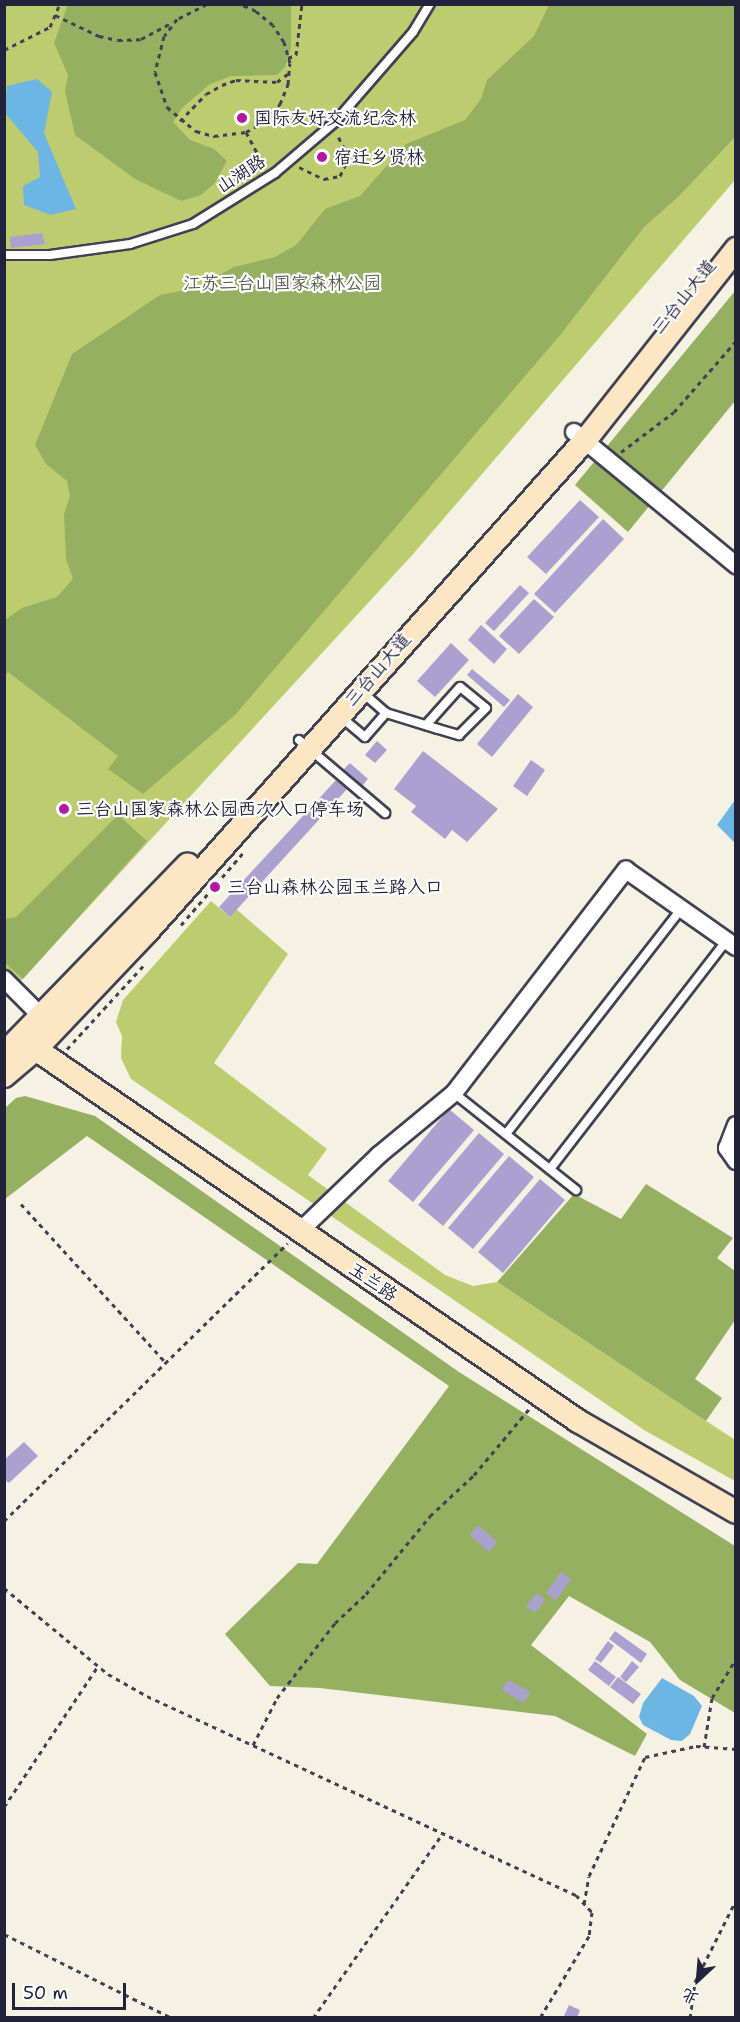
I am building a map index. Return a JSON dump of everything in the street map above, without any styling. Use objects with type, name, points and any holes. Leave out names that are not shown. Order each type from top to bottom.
[{"type":"main road","name":"三台山大道","points":[[4,1076],[31,1036],[199,852],[304,744],[585,441],[735,233]]},
{"type":"main road","name":"三台山大道","points":[[304,744],[338,714],[585,441],[735,249]]},
{"type":"main road","name":"玉兰路","points":[[31,1036],[540,1396],[620,1448],[735,1512]]},
{"type":"main road","name":"玉兰路","points":[[303,1228],[599,1422],[735,1498]]},
{"type":"street","points":[[585,441],[735,566]]},
{"type":"street","points":[[303,1228],[379,1155],[454,1093],[626,870],[732,943]]},
{"type":"street","name":"玉兰路","points":[[4,979],[31,1036]]},
{"type":"street","points":[[735,1125],[727,1148],[735,1161]]},
{"type":"lane","name":"山湖路","points":[[4,255],[50,255],[130,244],[194,224],[270,176],[329,127],[413,32],[430,4]]},
{"type":"lane","points":[[359,690],[386,713],[426,726],[459,735],[486,708],[460,687],[426,726]]},
{"type":"lane","points":[[338,714],[365,737],[386,713]]},
{"type":"lane","points":[[304,744],[385,813]]},
{"type":"lane","points":[[506,1134],[681,909]]},
{"type":"lane","points":[[550,1169],[732,943]]},
{"type":"lane","points":[[454,1093],[576,1190]]},
{"type":"path","points":[[4,50],[50,27],[60,4]]},
{"type":"path","points":[[55,15],[99,36],[118,40],[141,39],[177,20],[196,6],[207,4]]},
{"type":"path","points":[[177,20],[164,36],[155,72],[167,107],[180,121],[214,136],[246,132],[267,120],[280,104],[289,72],[288,58],[273,25],[256,11],[240,4]]},
{"type":"path","points":[[288,58],[297,55],[302,4]]},
{"type":"path","points":[[180,121],[206,94],[222,85],[236,80],[277,81],[289,72]]},
{"type":"path","points":[[292,158],[315,177],[340,176],[347,164],[348,149],[329,127]]},
{"type":"path","points":[[246,132],[270,176]]},
{"type":"path","points":[[585,441],[615,454],[642,440],[674,412],[735,341]]},
{"type":"path","points":[[21,1204],[166,1363]]},
{"type":"path","points":[[4,1521],[303,1228]]},
{"type":"path","points":[[253,1745],[277,1698],[335,1623],[366,1594],[430,1516],[474,1475],[540,1396]]},
{"type":"path","points":[[4,1588],[98,1666],[147,1696],[576,1895],[592,1912],[589,1936],[540,2018]]},
{"type":"path","points":[[704,1747],[712,1698],[735,1659]]},
{"type":"path","points":[[4,1807],[98,1666]]},
{"type":"path","points":[[584,1904],[589,1876],[645,1757],[704,1747],[735,1749]]},
{"type":"path","points":[[314,2018],[443,1833]]},
{"type":"path","points":[[690,2018],[696,1982],[735,1900]]},
{"type":"path","points":[[4,1934],[172,2018]]},
{"type":"green space","points":[[68,4],[291,5],[291,47],[285,67],[277,75],[231,76],[210,84],[182,108],[173,122],[190,140],[214,149],[227,161],[214,184],[201,195],[181,201],[135,179],[75,135],[65,91],[68,75],[54,43]]},
{"type":"green space","name":"江苏三台山国家森林公园","points":[[5,5],[735,5],[735,180],[414,553],[5,998]]},
{"type":"green space","points":[[549,5],[735,5],[735,137],[678,197],[644,227],[561,334],[235,715],[143,794],[108,769],[118,756],[8,672],[5,676],[5,620],[22,608],[57,597],[73,579],[66,559],[64,514],[70,496],[67,481],[46,464],[35,445],[72,354],[160,295],[196,288],[234,267],[275,257],[296,245],[325,209],[360,196],[406,144],[465,120],[481,99],[487,80],[534,36]]},
{"type":"green space","points":[[735,291],[735,401],[628,532],[575,485]]},
{"type":"green space","points":[[118,815],[147,841],[23,979],[5,963],[5,919],[16,917]]},
{"type":"green space","points":[[211,901],[230,917],[236,909],[288,954],[214,1063],[327,1149],[308,1175],[445,1275],[473,1286],[497,1282],[735,1440],[735,1481],[644,1430],[131,1079],[121,1058],[122,1036],[116,1022],[123,1000]]},
{"type":"green space","points":[[25,1096],[95,1116],[459,1372],[735,1546],[735,1713],[680,1680],[650,1642],[569,1596],[531,1645],[647,1734],[635,1756],[555,1716],[320,1688],[270,1686],[225,1634],[298,1563],[317,1564],[449,1386],[87,1136],[5,1199],[5,1108],[16,1098]]},
{"type":"green space","points":[[646,1184],[733,1238],[717,1258],[735,1271],[735,1320],[695,1379],[722,1398],[706,1421],[497,1282],[574,1194],[621,1219]]},
{"type":"water","points":[[37,79],[52,92],[44,133],[76,209],[51,215],[24,205],[23,186],[40,177],[38,152],[5,113],[7,86]]},
{"type":"water","points":[[735,800],[735,843],[717,825]]},
{"type":"water","points":[[662,1678],[694,1696],[702,1706],[690,1734],[682,1741],[671,1740],[643,1725],[639,1717],[643,1703]]},
{"type":"building","points":[[42,233],[45,244],[11,248],[10,237]]},
{"type":"building","points":[[580,500],[599,517],[546,574],[527,557]]},
{"type":"building","points":[[603,519],[624,539],[555,613],[534,594]]},
{"type":"building","points":[[520,585],[529,593],[494,631],[485,623]]},
{"type":"building","points":[[534,599],[554,617],[519,654],[499,636]]},
{"type":"building","points":[[481,625],[507,649],[494,664],[468,640]]},
{"type":"building","points":[[451,643],[469,660],[435,697],[417,681]]},
{"type":"building","points":[[472,669],[510,700],[504,707],[467,675]]},
{"type":"building","points":[[518,694],[533,707],[492,757],[477,744]]},
{"type":"building","points":[[377,741],[387,750],[375,763],[365,755]]},
{"type":"building","points":[[423,751],[498,809],[467,842],[452,830],[445,839],[411,812],[416,806],[394,789]]},
{"type":"building","points":[[531,760],[545,770],[527,796],[513,786]]},
{"type":"building","points":[[350,763],[368,779],[362,786],[343,770]]},
{"type":"building","points":[[336,780],[347,789],[230,917],[219,907]]},
{"type":"building","points":[[449,1109],[474,1130],[413,1202],[388,1181]]},
{"type":"building","points":[[479,1133],[504,1154],[443,1226],[418,1205]]},
{"type":"building","points":[[509,1156],[534,1177],[473,1249],[448,1228]]},
{"type":"building","points":[[540,1179],[565,1200],[503,1273],[478,1252]]},
{"type":"building","points":[[24,1442],[38,1456],[9,1483],[4,1479],[4,1460]]},
{"type":"building","points":[[478,1525],[497,1542],[489,1552],[470,1535]]},
{"type":"building","points":[[561,1572],[571,1579],[556,1600],[546,1593]]},
{"type":"building","points":[[537,1593],[545,1600],[535,1613],[526,1606]]},
{"type":"building","points":[[615,1631],[647,1654],[641,1663],[609,1639]]},
{"type":"building","points":[[608,1641],[614,1646],[601,1663],[595,1659]]},
{"type":"building","points":[[595,1661],[616,1677],[609,1686],[588,1670]]},
{"type":"building","points":[[632,1661],[639,1667],[626,1682],[620,1677]]},
{"type":"building","points":[[618,1677],[641,1694],[633,1704],[610,1687]]},
{"type":"building","points":[[508,1680],[530,1692],[524,1703],[502,1690]]},
{"type":"building","points":[[569,2005],[580,2010],[577,2018],[563,2018]]},
{"type":"place","name":"国际友好交流纪念林","points":[[242,118]]},
{"type":"place","name":"宿迁乡贤林","points":[[322,157]]},
{"type":"place","name":"三台山国家森林公园西次入口停车场","points":[[64,809]]},
{"type":"place","name":"三台山森林公园玉兰路入口","points":[[215,887]]}]
